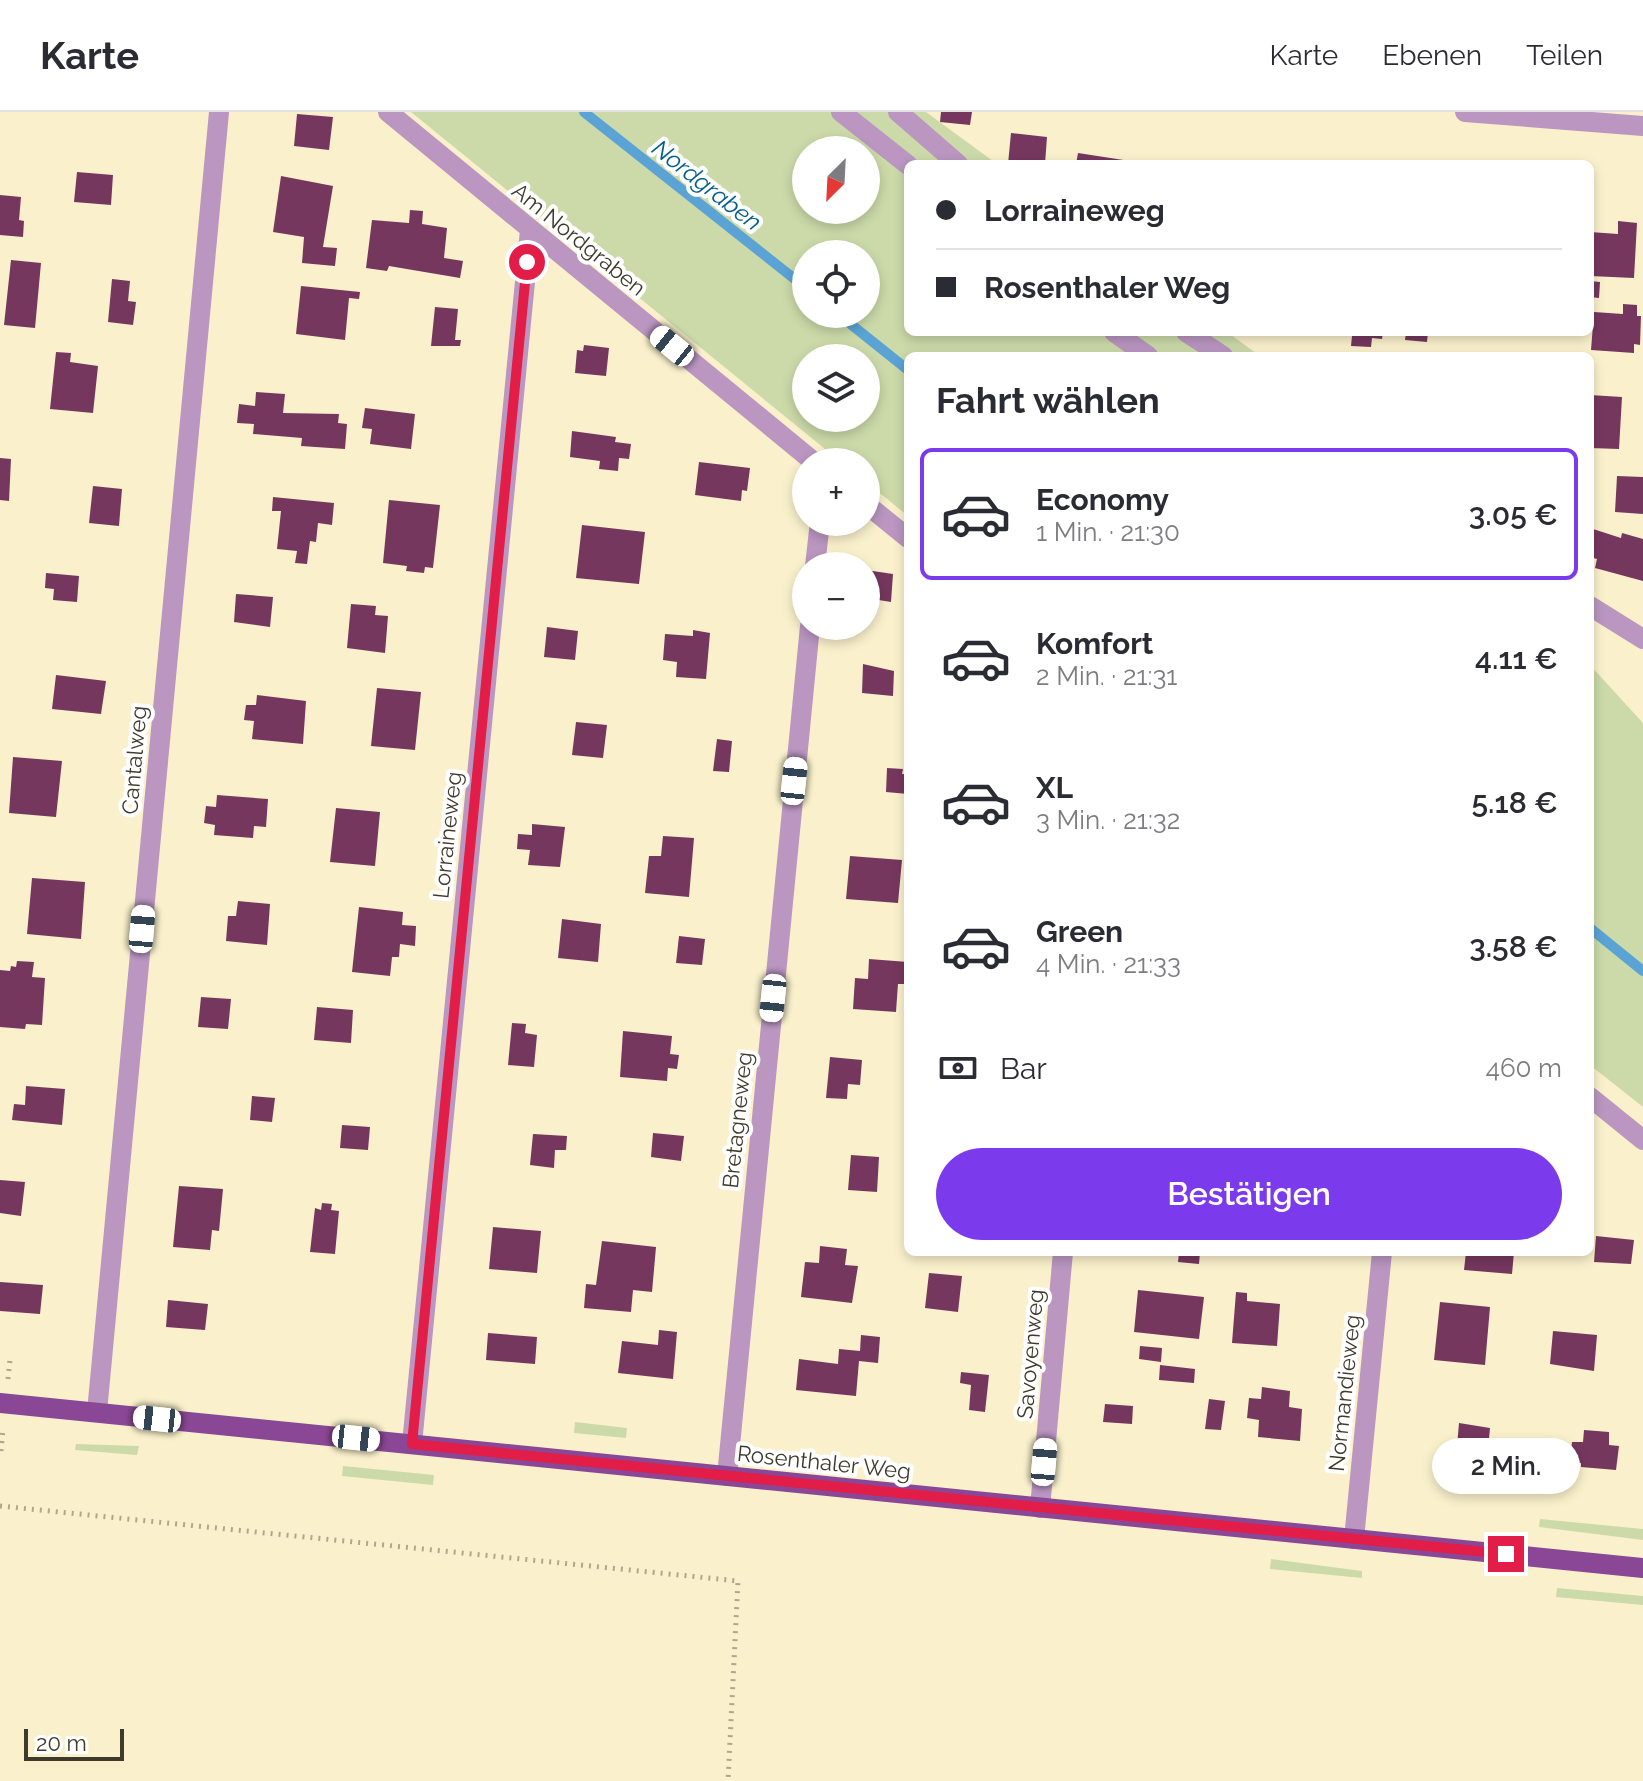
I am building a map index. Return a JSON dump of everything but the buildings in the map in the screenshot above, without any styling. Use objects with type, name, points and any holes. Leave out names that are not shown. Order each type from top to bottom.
[{"type":"main road","name":"Rosenthaler Weg","points":[[0,1403],[1643,1568]]},
{"type":"lane","name":"Cantalweg","points":[[97,1412],[219,112]]},
{"type":"lane","name":"Am Nordgraben","points":[[388,112],[797,448]]},
{"type":"lane","points":[[841,112],[904,162]]},
{"type":"lane","points":[[898,112],[953,160]]},
{"type":"lane","points":[[1465,112],[1643,126]]},
{"type":"lane","name":"Lorraineweg","points":[[412,1444],[530,230]]},
{"type":"lane","points":[[1120,336],[1142,352]]},
{"type":"lane","points":[[1192,336],[1217,352]]},
{"type":"lane","points":[[880,515],[904,535]]},
{"type":"lane","points":[[1594,608],[1643,639]]},
{"type":"lane","name":"Bretagneweg","points":[[727,1476],[809,640]]},
{"type":"lane","points":[[1594,1100],[1643,1140]]},
{"type":"lane","name":"Savoyenweg","points":[[1040,1508],[1063,1256]]},
{"type":"lane","name":"Normandieweg","points":[[1354,1539],[1382,1256]]},
{"type":"path","points":[[0,1506],[738,1581],[728,1781]]},
{"type":"green space","points":[[411,112],[926,112],[992,160],[904,160],[904,336],[1232,336],[1254,352],[904,352],[904,513],[880,493],[880,448],[824,448],[804,432],[880,432],[880,344],[792,344],[792,422]]},
{"type":"green space","points":[[1594,669],[1643,723],[1643,1107],[1594,1068]]},
{"type":"green space","points":[[575,1422],[627,1428],[626,1438],[574,1433]]},
{"type":"green space","points":[[76,1444],[139,1446],[137,1455],[75,1450]]},
{"type":"green space","points":[[343,1466],[434,1475],[433,1485],[342,1476]]},
{"type":"green space","points":[[1540,1519],[1643,1529],[1643,1540],[1539,1527]]},
{"type":"green space","points":[[1271,1559],[1362,1571],[1362,1578],[1270,1569]]},
{"type":"green space","points":[[1557,1588],[1643,1596],[1643,1605],[1556,1597]]},
{"type":"waterway","name":"Nordgraben","points":[[584,112],[792,277]]},
{"type":"waterway","name":"Nordgraben","points":[[856,328],[904,367]]},
{"type":"waterway","name":"Nordgraben","points":[[1594,931],[1643,971]]},
{"type":"route","points":[[527,262],[412,1444],[1506,1554]]}]
